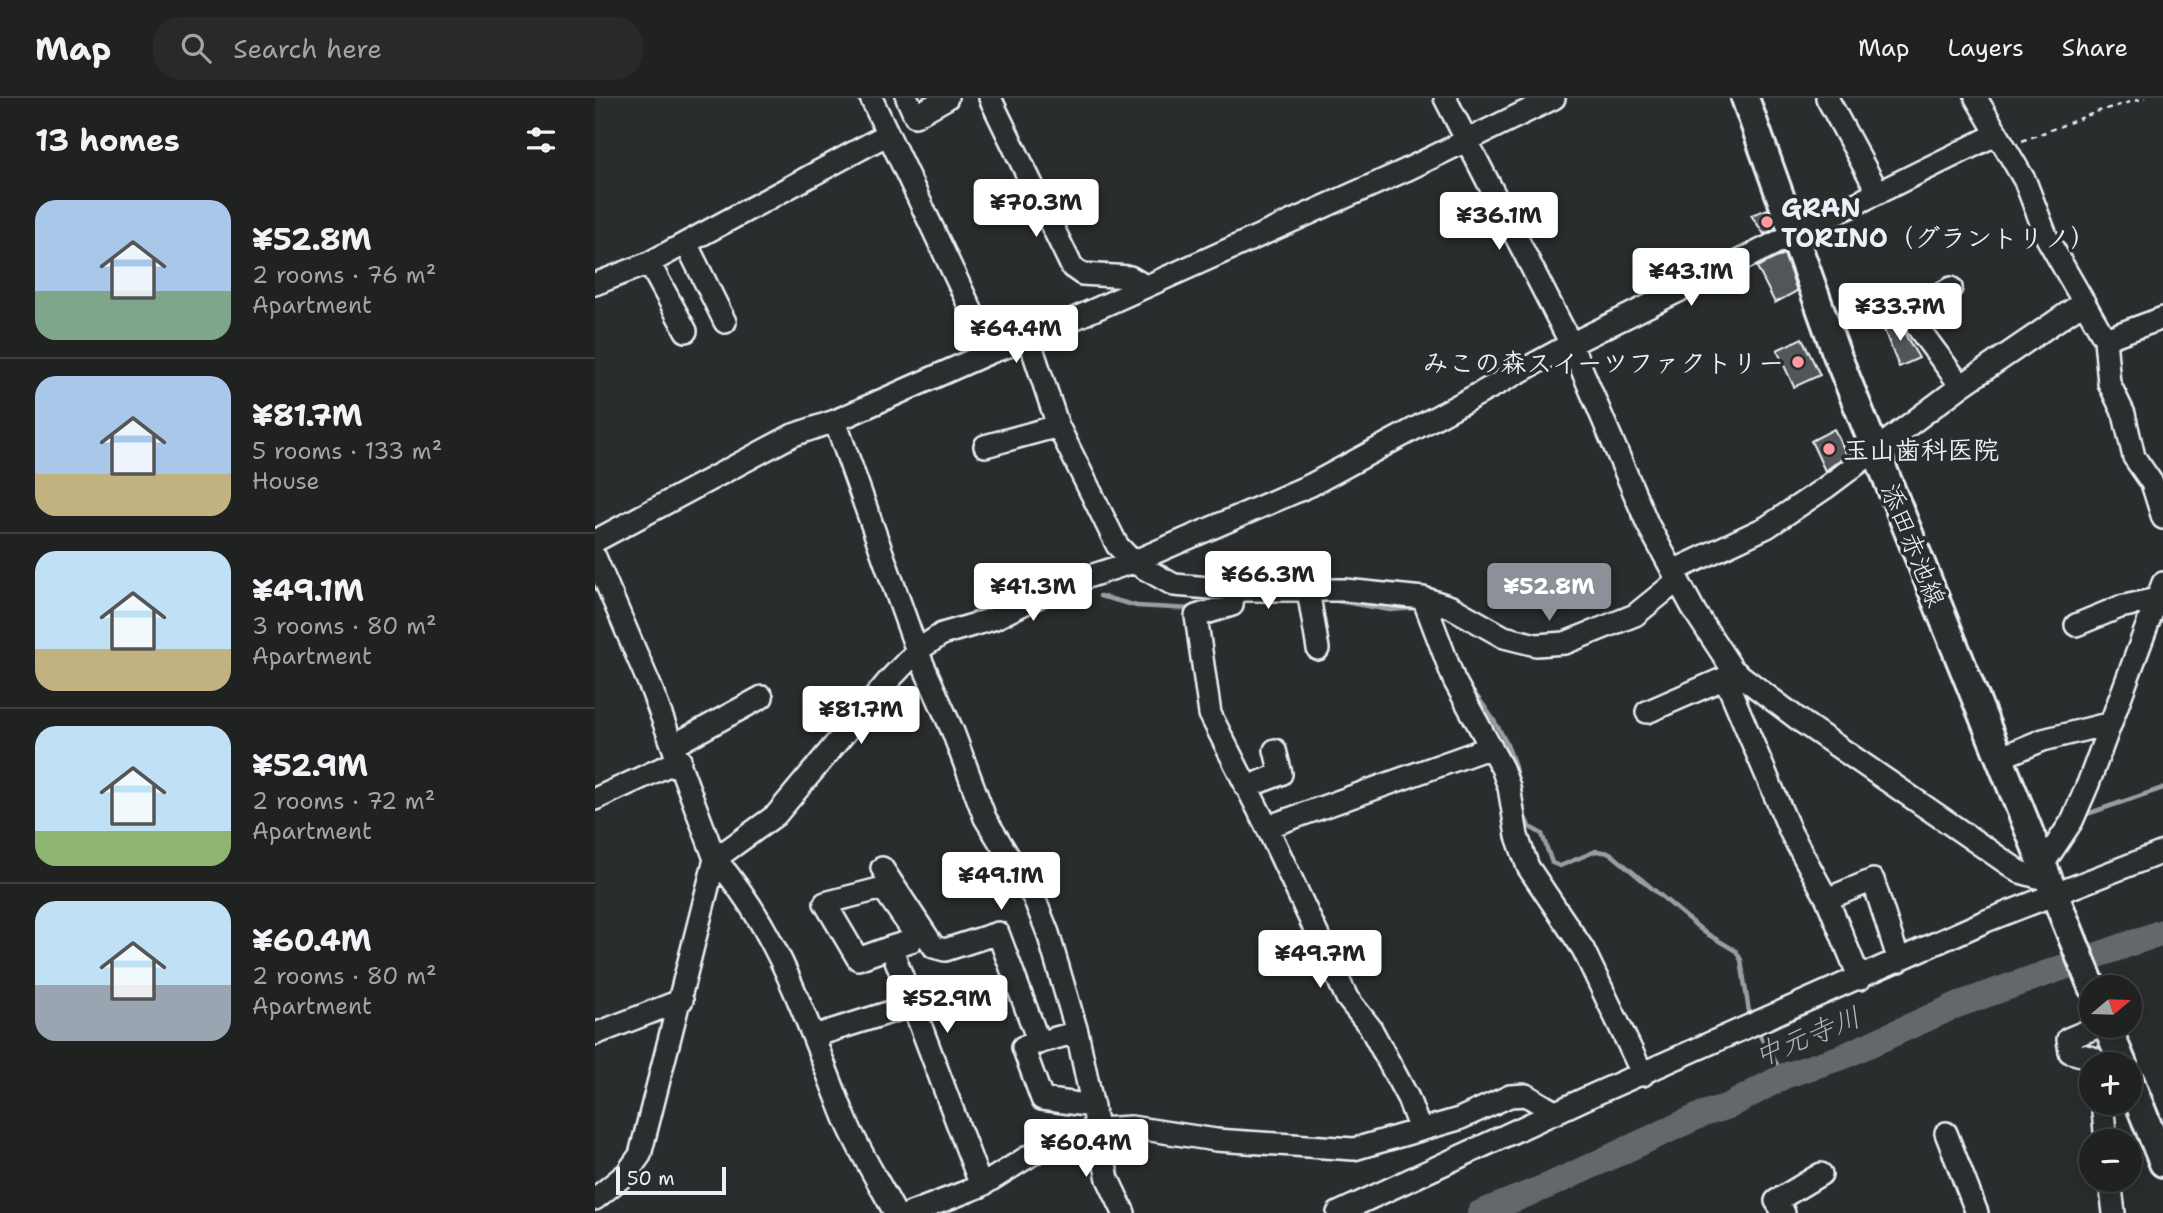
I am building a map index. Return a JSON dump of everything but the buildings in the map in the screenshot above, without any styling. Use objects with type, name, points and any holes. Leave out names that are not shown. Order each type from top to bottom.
[{"type":"main road","name":"添田赤池線","points":[[1745,98],[1792,234],[1876,450],[2087,975]]},
{"type":"main road","points":[[2142,1111],[2163,1163]]},
{"type":"street","points":[[871,98],[991,352]]},
{"type":"street","points":[[907,98],[915,116],[947,98]]},
{"type":"street","points":[[991,98],[1072,267],[1082,274],[1130,277],[1145,286]]},
{"type":"street","points":[[1445,98],[1464,141],[1571,344],[1648,525],[1729,674],[1791,832],[1827,899],[1860,979]]},
{"type":"street","points":[[595,541],[793,435],[835,421],[991,352],[1029,339],[1554,98]]},
{"type":"street","points":[[1827,98],[1878,192]]},
{"type":"street","points":[[1976,98],[2025,181],[2047,238],[2105,339],[2109,383],[2123,414],[2134,457],[2152,484],[2163,518]]},
{"type":"street","points":[[595,284],[649,263],[888,134]]},
{"type":"street","points":[[595,1199],[627,1172],[640,1155],[682,1000],[715,859],[776,815],[890,679],[917,651],[942,634],[993,619],[1060,586],[1133,562],[1311,485],[1571,344],[1878,192],[2001,141]]},
{"type":"street","points":[[686,243],[725,323]]},
{"type":"street","points":[[649,263],[686,331]]},
{"type":"street","points":[[1951,288],[1907,313],[1961,386]]},
{"type":"street","points":[[1029,339],[1059,426],[1117,545],[1133,562],[1174,585],[1233,590],[1387,593],[1423,598],[1451,607],[1504,638],[1536,645],[1565,643],[1635,615],[1675,576],[1767,527],[1961,386],[2084,302]]},
{"type":"street","points":[[2105,339],[2163,318]]},
{"type":"street","points":[[835,421],[917,651],[953,732],[985,818],[1034,898],[1048,933],[1077,1032],[1108,1179],[1124,1213]]},
{"type":"street","points":[[985,446],[1059,426]]},
{"type":"street","points":[[595,556],[677,753],[715,859],[732,878],[763,930],[804,1009],[844,1116],[895,1213]]},
{"type":"street","points":[[1233,590],[1232,605],[1196,616],[1210,714],[1347,998],[1370,1027],[1408,1098],[1420,1130]]},
{"type":"street","points":[[1308,590],[1318,649]]},
{"type":"street","points":[[2051,885],[2072,821],[2160,591]]},
{"type":"street","points":[[2075,625],[2160,591]]},
{"type":"street","points":[[1423,598],[1454,680],[1491,747],[1509,787],[1517,836],[1528,867],[1555,911],[1583,948],[1643,1074]]},
{"type":"street","points":[[1647,712],[1729,674]]},
{"type":"street","points":[[1729,674],[2020,872],[2051,885]]},
{"type":"street","points":[[595,799],[677,753],[762,697]]},
{"type":"street","points":[[1999,758],[2043,740],[2111,723]]},
{"type":"street","points":[[1266,827],[1491,747]]},
{"type":"street","points":[[1246,787],[1280,774],[1275,750]]},
{"type":"street","points":[[1338,1213],[1860,979],[2051,885],[2163,852]]},
{"type":"street","points":[[882,868],[934,947],[945,950],[998,933],[1039,1043]]},
{"type":"street","points":[[1827,899],[1873,880],[1899,961]]},
{"type":"street","points":[[891,947],[981,1186]]},
{"type":"street","points":[[595,1034],[682,1000]]},
{"type":"street","points":[[814,1036],[913,1005]]},
{"type":"street","points":[[1077,1032],[1023,1048],[1042,1099],[1093,1106]]},
{"type":"street","points":[[2079,1034],[2068,1039],[2067,1044],[2070,1052],[2079,1054]]},
{"type":"street","points":[[911,1213],[981,1186],[1047,1145],[1098,1129],[1131,1127],[1216,1140],[1354,1149],[1459,1119],[1510,1096],[1526,1095],[1556,1113]]},
{"type":"street","points":[[1946,1133],[1977,1213]]},
{"type":"street","points":[[1784,1213],[1776,1201],[1821,1174]]},
{"type":"street","points":[[2111,1192],[2113,1213]]},
{"type":"path","points":[[2001,141],[2145,98]]},
{"type":"waterway","points":[[1100,596],[1137,606],[1192,609]]},
{"type":"waterway","points":[[1332,600],[1390,610],[1416,608]]},
{"type":"waterway","points":[[1469,687],[1501,732],[1512,757],[1518,784]]},
{"type":"waterway","points":[[2087,814],[2163,788]]},
{"type":"waterway","points":[[1522,813],[1530,827],[1542,834],[1552,863],[1560,866],[1596,851],[1610,853],[1704,932],[1736,951],[1741,960],[1749,1012]]},
{"type":"waterway","name":"中元寺川","points":[[1480,1213],[1550,1185],[1703,1114],[1729,1106],[1784,1076],[1842,1057],[1957,1005],[2163,932]]},
{"type":"waterway","points":[[1760,1036],[1784,1076]]},
{"type":"place","name":"GRAN TORINO（グラントリノ）","points":[[1767,222]]},
{"type":"place","name":"みこの森スイーツファクトリー","points":[[1798,362]]},
{"type":"place","name":"玉山歯科医院","points":[[1829,449]]}]
